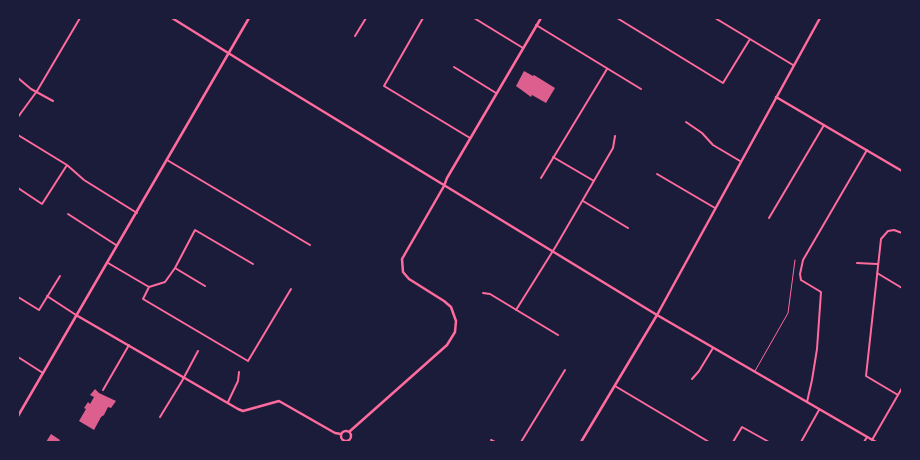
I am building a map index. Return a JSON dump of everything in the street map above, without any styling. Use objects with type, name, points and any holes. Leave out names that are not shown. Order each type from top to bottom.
[{"type":"street","points":[[18,117],[37,91],[80,18]]},
{"type":"street","points":[[172,18],[657,315],[874,442],[902,388]]},
{"type":"street","points":[[18,416],[249,18]]},
{"type":"street","points":[[355,36],[366,18]]},
{"type":"street","points":[[423,18],[384,86],[470,138]]},
{"type":"street","points":[[474,18],[523,48]]},
{"type":"street","points":[[350,432],[446,344],[455,332],[456,321],[451,307],[409,279],[403,272],[404,256],[470,138],[541,18]]},
{"type":"street","points":[[617,18],[723,83],[750,39]]},
{"type":"street","points":[[715,18],[793,66]]},
{"type":"street","points":[[582,442],[657,315],[818,18]]},
{"type":"street","points":[[536,25],[641,89]]},
{"type":"street","points":[[454,67],[496,93]]},
{"type":"street","points":[[541,178],[607,69]]},
{"type":"street","points":[[18,78],[31,89],[53,101]]},
{"type":"street","points":[[776,97],[902,171]]},
{"type":"street","points":[[686,122],[702,132],[713,145],[741,162]]},
{"type":"street","points":[[769,218],[824,125]]},
{"type":"street","points":[[18,135],[67,165],[84,180],[137,213]]},
{"type":"street","points":[[516,310],[583,201],[613,148],[615,136]]},
{"type":"street","points":[[807,402],[817,350],[821,292],[801,280],[800,274],[803,260],[866,150]]},
{"type":"street","points":[[553,157],[594,181]]},
{"type":"street","points":[[167,160],[310,246]]},
{"type":"street","points":[[18,188],[42,204],[67,165]]},
{"type":"street","points":[[657,174],[715,208]]},
{"type":"street","points":[[583,201],[628,228]]},
{"type":"street","points":[[68,214],[117,246]]},
{"type":"street","points":[[253,264],[195,230],[175,268],[165,282],[149,287],[143,299],[248,362],[291,289]]},
{"type":"street","points":[[898,395],[866,376],[880,240],[888,232],[894,230],[902,233]]},
{"type":"street","points":[[107,262],[149,287]]},
{"type":"street","points":[[857,263],[878,264]]},
{"type":"street","points":[[175,268],[205,286]]},
{"type":"street","points":[[877,273],[902,288]]},
{"type":"street","points":[[18,297],[39,310],[60,276]]},
{"type":"street","points":[[483,293],[490,294],[558,336]]},
{"type":"street","points":[[47,296],[243,411],[279,401],[335,433],[350,432]]},
{"type":"street","points":[[103,390],[129,345]]},
{"type":"street","points":[[692,378],[699,371],[713,348]]},
{"type":"street","points":[[160,417],[198,351]]},
{"type":"street","points":[[18,357],[43,372]]},
{"type":"street","points":[[521,442],[565,370]]},
{"type":"street","points":[[228,402],[238,381],[239,372]]},
{"type":"street","points":[[615,386],[709,442]]},
{"type":"street","points":[[801,442],[819,410]]},
{"type":"street","points":[[733,442],[742,427],[769,442]]},
{"type":"street","points":[[342,434],[343,440],[349,442],[350,432]]},
{"type":"street","points":[[864,442],[867,438]]},
{"type":"street","points":[[491,440],[495,442]]},
{"type":"lane","points":[[754,371],[788,313],[795,260]]},
{"type":"building","points":[[524,71],[555,88],[546,103],[532,95],[531,97],[516,86]]},
{"type":"building","points":[[95,389],[116,401],[111,408],[108,407],[94,430],[79,421],[86,409],[84,408],[88,402],[90,404],[94,397],[90,395]]},
{"type":"building","points":[[51,434],[60,440],[59,442],[46,442]]}]
